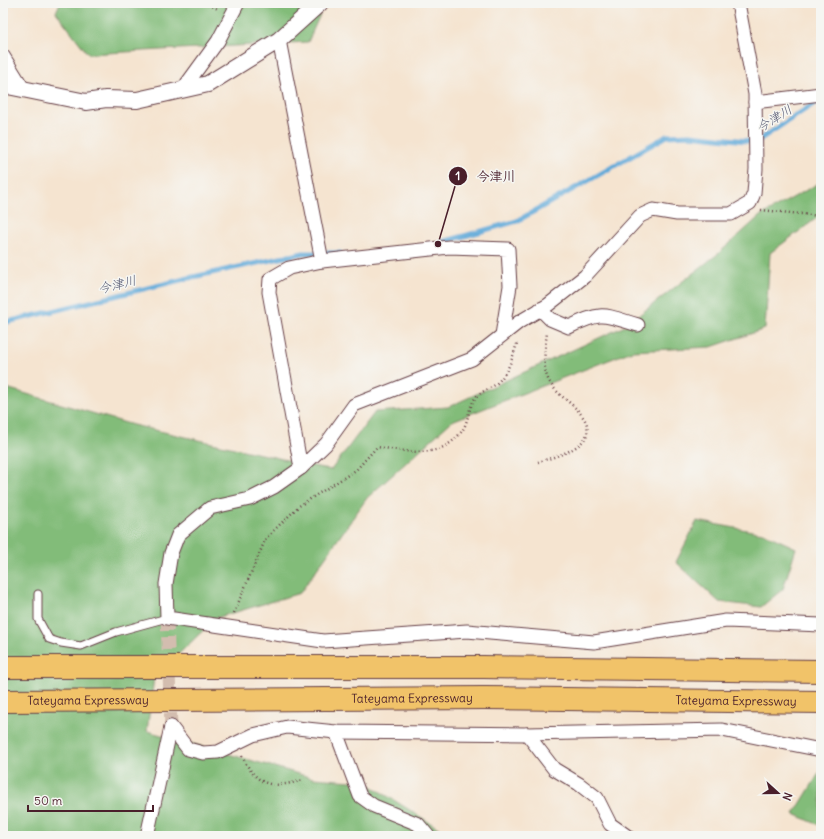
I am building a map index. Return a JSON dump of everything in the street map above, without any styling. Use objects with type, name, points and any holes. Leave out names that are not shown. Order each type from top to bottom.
[{"type":"highway","points":[[3,667],[483,667],[821,672]]},
{"type":"highway","name":"Tateyama Expressway","points":[[3,701],[484,698],[821,702]]},
{"type":"street","points":[[183,90],[218,41],[238,3]]},
{"type":"street","points":[[738,3],[755,102],[756,169],[754,193],[750,203],[731,214],[677,214],[653,210],[640,216],[585,276],[502,335],[472,359],[354,405],[326,444],[301,468],[274,487],[250,499],[210,508],[178,535],[171,553],[167,577],[167,618],[323,641],[467,631],[594,642],[726,621],[821,625]]},
{"type":"street","points":[[3,85],[86,102],[106,99],[137,100],[208,84],[279,40],[313,5]]},
{"type":"street","points":[[279,40],[322,261]]},
{"type":"street","points":[[3,56],[24,90]]},
{"type":"street","points":[[755,102],[821,94]]},
{"type":"street","points":[[301,468],[269,292],[270,279],[289,268],[322,261],[450,247],[508,249],[510,286],[502,335]]},
{"type":"street","points":[[540,309],[550,319],[569,326],[590,316],[600,315],[638,325]]},
{"type":"street","points":[[148,836],[170,727],[188,749],[203,753],[218,752],[253,735],[287,727],[336,732],[527,734],[722,730],[821,750]]},
{"type":"street","points":[[336,732],[360,796],[374,806],[418,824],[428,836]]},
{"type":"street","points":[[527,734],[554,769],[579,784],[597,798],[610,824],[627,836]]},
{"type":"lane","points":[[38,594],[38,619],[49,638],[61,643],[81,646],[116,632],[167,618]]},
{"type":"path","points":[[741,208],[821,216]]},
{"type":"path","points":[[228,627],[266,538],[300,506],[356,470],[377,447],[427,453],[443,449],[462,431],[470,408],[477,396],[497,383],[512,360],[524,319]]},
{"type":"path","points":[[538,462],[576,448],[587,436],[587,425],[583,416],[550,384],[546,369],[545,348],[550,319]]},
{"type":"path","points":[[236,743],[247,768],[258,781],[283,786],[303,780]]},
{"type":"green space","points":[[60,3],[325,3],[308,42],[88,54],[56,12]]},
{"type":"green space","points":[[821,182],[821,215],[770,253],[765,329],[711,347],[632,351],[452,421],[367,498],[300,593],[216,618],[154,678],[147,731],[313,778],[365,782],[451,836],[3,836],[3,387],[133,425],[331,470],[375,412],[448,407],[625,326],[719,253],[760,216]]},
{"type":"green space","points":[[697,521],[763,533],[796,548],[783,589],[761,607],[719,602],[676,562]]},
{"type":"green space","points":[[821,770],[821,826],[794,814]]},
{"type":"waterway","name":"今津川","points":[[443,242],[517,221],[667,136],[690,135],[756,142],[815,103],[821,101]]},
{"type":"waterway","name":"今津川","points":[[3,323],[193,277],[303,253],[340,253]]},
{"type":"tunnel","points":[[167,618],[171,727]]},
{"type":"place","name":"今津川","points":[[438,244]]}]
